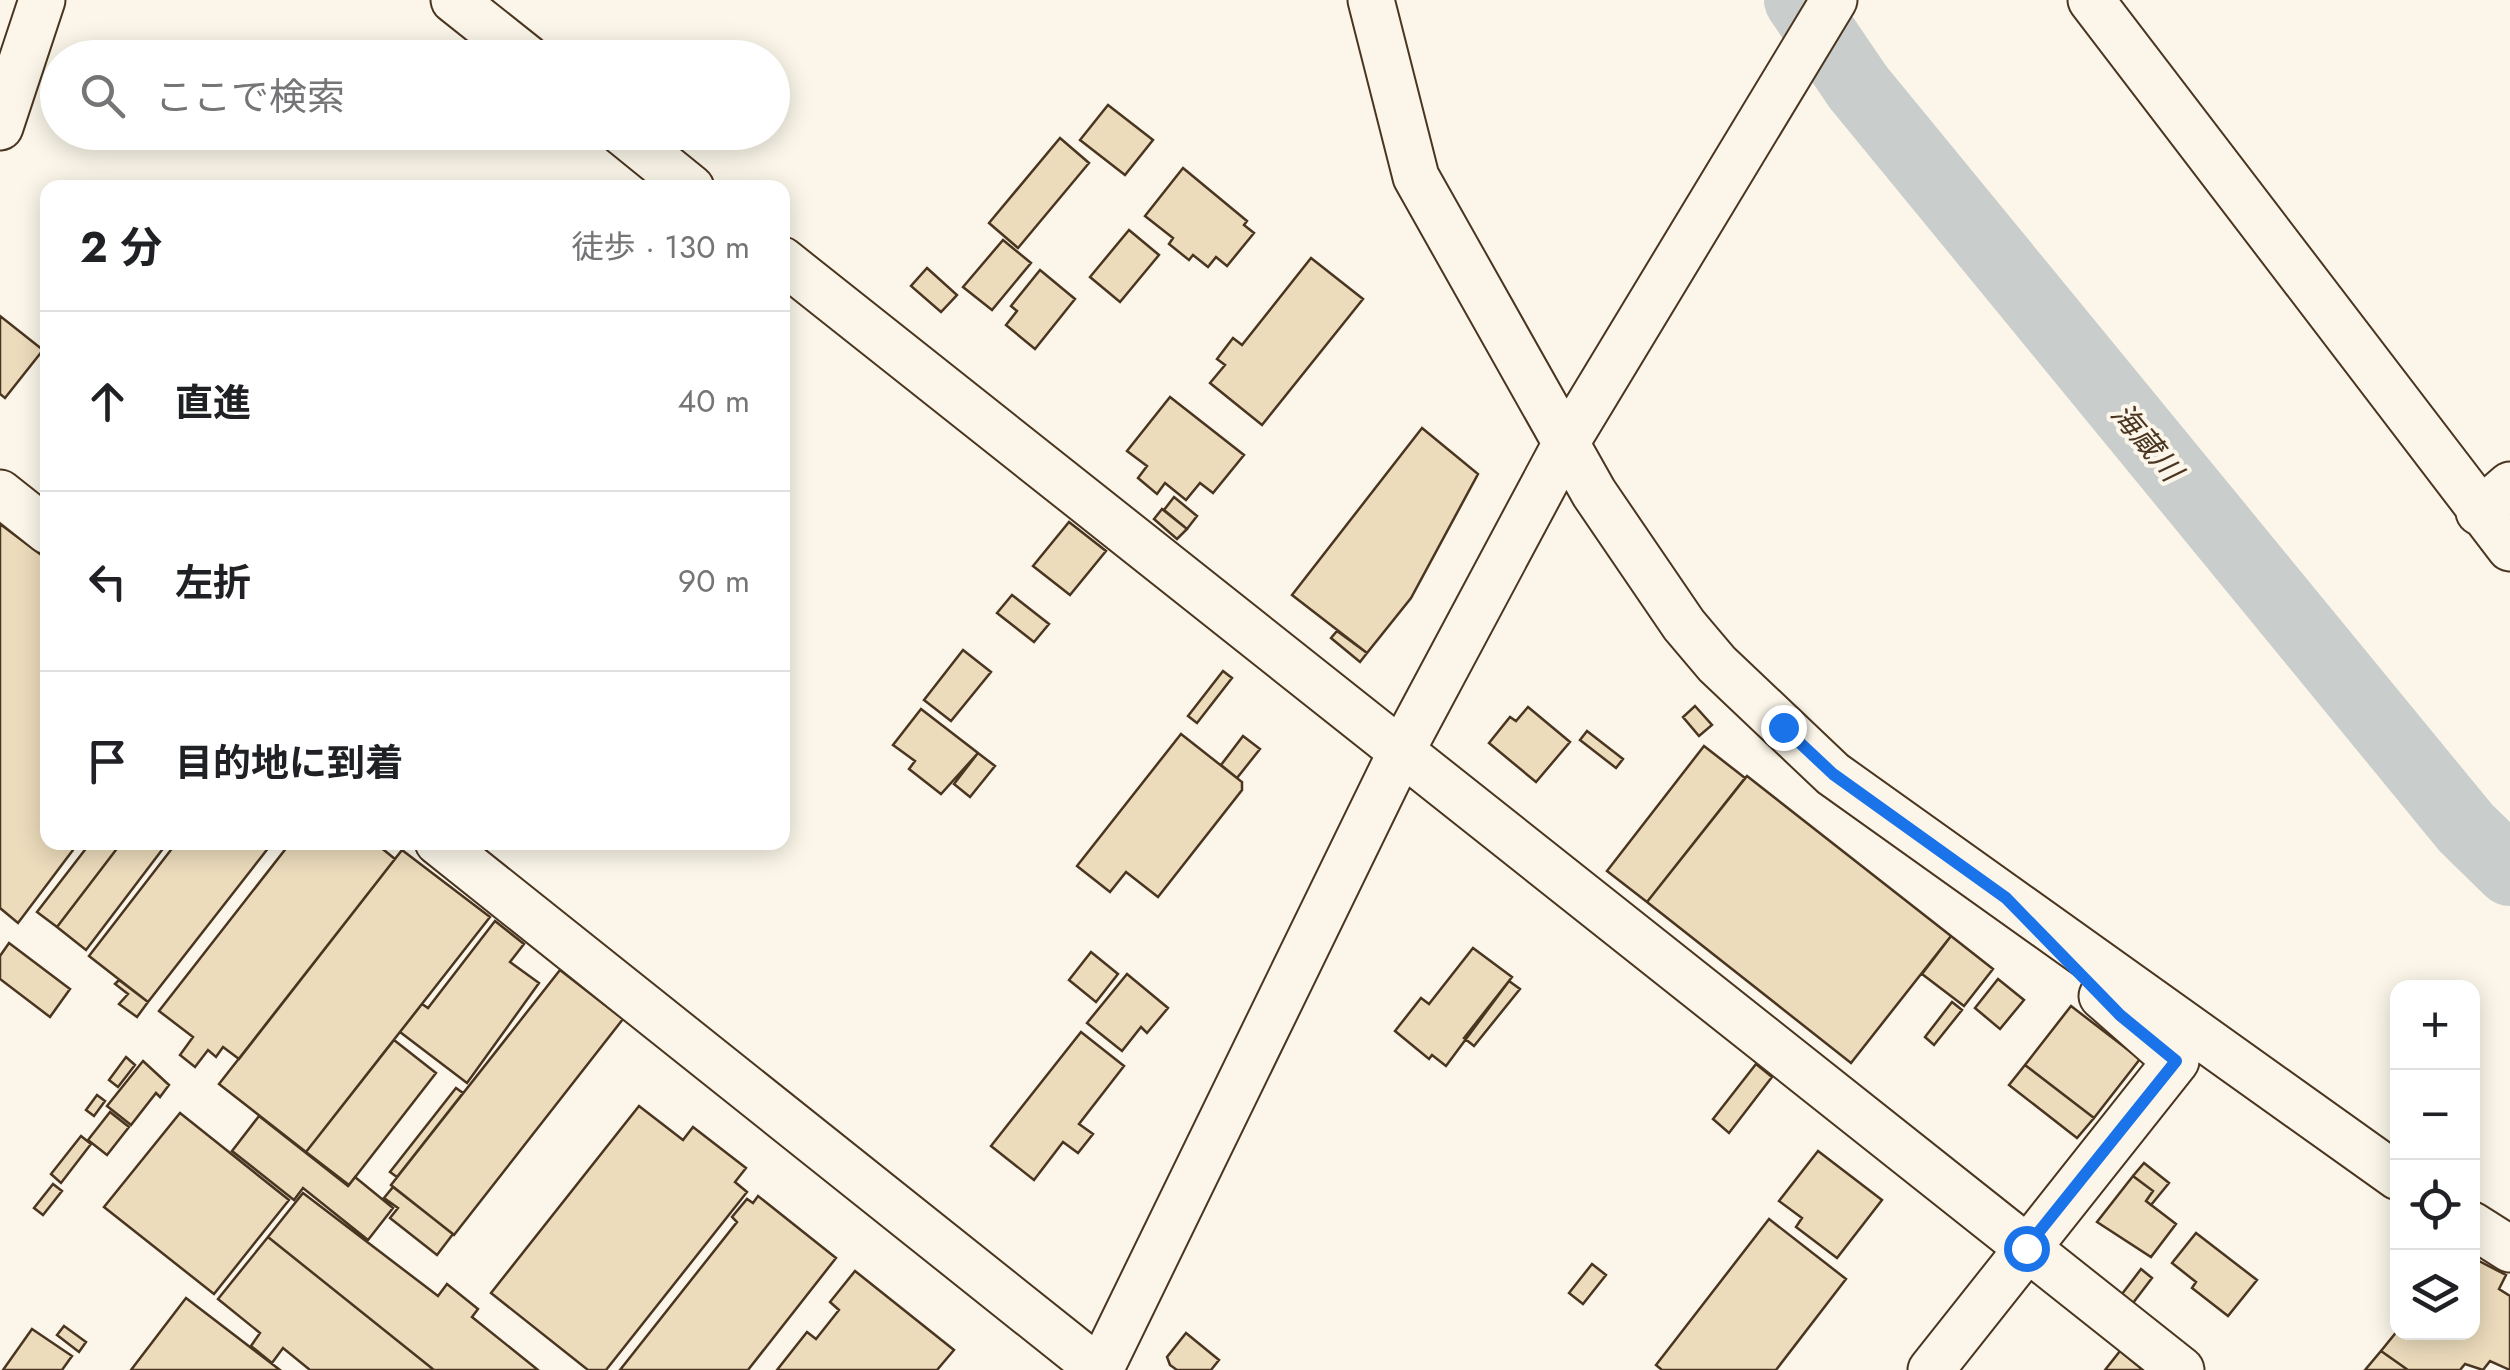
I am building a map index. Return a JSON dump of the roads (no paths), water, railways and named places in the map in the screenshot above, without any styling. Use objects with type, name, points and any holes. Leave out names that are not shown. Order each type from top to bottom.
[{"type":"street","points":[[0,127],[42,0]]},
{"type":"street","points":[[454,0],[504,40]]},
{"type":"street","points":[[1370,0],[1416,177],[1594,493],[1684,625],[1717,664],[1833,774],[2390,1170]]},
{"type":"street","points":[[448,850],[1100,1370],[1402,750],[1566,443],[1834,0]]},
{"type":"street","points":[[2091,0],[2495,498],[2510,548]]},
{"type":"street","points":[[644,150],[681,180]]},
{"type":"street","points":[[790,266],[2181,1370]]},
{"type":"street","points":[[0,493],[40,525]]},
{"type":"street","points":[[1931,1370],[2176,1061],[2120,1015],[2006,898]]},
{"type":"street","points":[[2480,1230],[2510,1249]]},
{"type":"waterway","name":"海蔵川","points":[[1799,0],[1858,87],[2466,828],[2510,871]]}]
